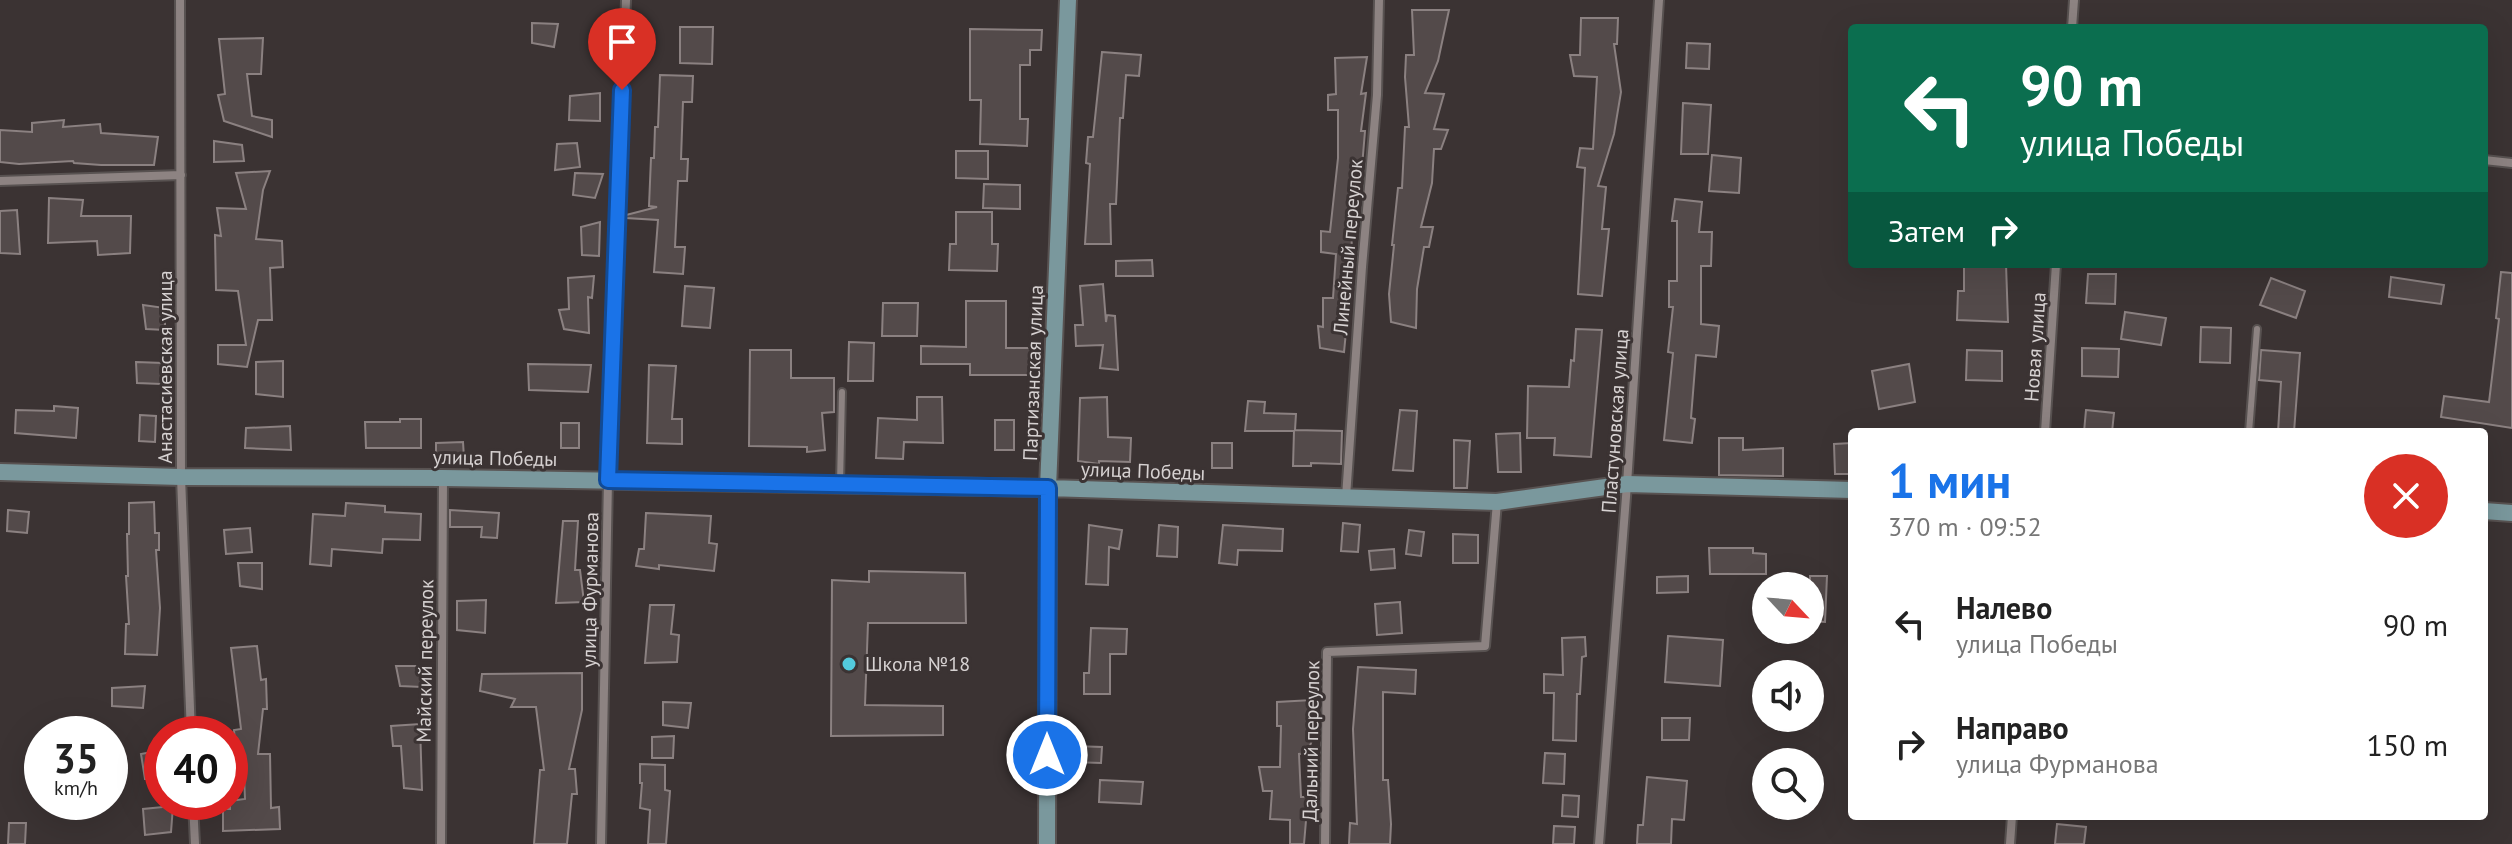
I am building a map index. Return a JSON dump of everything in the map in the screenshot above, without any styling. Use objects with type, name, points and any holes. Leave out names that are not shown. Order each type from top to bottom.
[{"type":"street","name":"Анастасиевская улица","points":[[180,0],[181,477],[190,716]]},
{"type":"street","name":"улица Фурманова","points":[[601,844],[608,480],[626,0]]},
{"type":"street","name":"Партизанская улица","points":[[1047,844],[1048,488],[1068,0]]},
{"type":"street","name":"Линейный переулок","points":[[1346,497],[1377,95],[1379,0]]},
{"type":"street","name":"Пластуновская улица","points":[[1599,844],[1627,484],[1659,0]]},
{"type":"street","points":[[2072,24],[2074,0]]},
{"type":"street","points":[[2488,160],[2512,163]]},
{"type":"street","points":[[0,181],[181,175]]},
{"type":"street","name":"Новая улица","points":[[2045,428],[2056,268]]},
{"type":"street","name":"улица Победы","points":[[0,472],[1048,488],[1497,502],[1627,484],[1848,490]]},
{"type":"street","name":"Майский переулок","points":[[441,844],[443,478]]},
{"type":"street","name":"Дальний переулок","points":[[1325,844],[1327,652],[1485,646],[1497,502]]},
{"type":"street","points":[[2488,511],[2512,513]]},
{"type":"street","points":[[194,820],[195,844]]},
{"type":"street","points":[[2010,844],[2012,820]]},
{"type":"lane","points":[[2249,428],[2257,329]]},
{"type":"lane","points":[[840,484],[842,392]]},
{"type":"building","points":[[1412,10],[1449,10],[1438,61],[1425,93],[1444,94],[1434,129],[1448,130],[1441,149],[1434,149],[1432,183],[1421,227],[1433,227],[1429,247],[1424,247],[1417,289],[1416,328],[1391,322],[1389,294],[1398,188],[1402,188],[1405,127],[1409,127],[1405,77],[1406,55],[1414,55]]},
{"type":"building","points":[[1581,18],[1618,18],[1617,44],[1614,44],[1621,92],[1614,134],[1598,186],[1606,187],[1602,229],[1609,229],[1602,296],[1578,294],[1585,168],[1577,167],[1580,148],[1593,149],[1597,77],[1574,76],[1570,55],[1580,55]]},
{"type":"building","points":[[532,23],[558,24],[554,47],[532,43]]},
{"type":"building","points":[[680,27],[713,27],[712,64],[680,63]]},
{"type":"building","points":[[970,29],[1042,30],[1041,50],[1030,50],[1030,65],[1020,65],[1020,119],[1028,119],[1027,146],[980,144],[981,100],[970,100]]},
{"type":"building","points":[[263,38],[261,74],[247,74],[252,116],[272,120],[272,137],[224,121],[218,95],[225,94],[219,39]]},
{"type":"building","points":[[1687,43],[1710,44],[1709,69],[1686,68]]},
{"type":"building","points":[[1102,52],[1141,55],[1139,76],[1126,75],[1123,118],[1120,118],[1116,204],[1110,204],[1111,244],[1085,244],[1090,164],[1086,163],[1088,137],[1093,137]]},
{"type":"building","points":[[1367,57],[1361,94],[1366,93],[1361,131],[1365,131],[1356,222],[1352,222],[1351,281],[1344,352],[1320,348],[1318,326],[1323,327],[1323,298],[1333,298],[1336,254],[1321,252],[1321,231],[1330,232],[1338,158],[1338,110],[1328,110],[1328,95],[1336,94],[1335,58]]},
{"type":"building","points":[[660,75],[693,76],[692,102],[683,102],[681,159],[688,159],[687,181],[678,181],[675,247],[685,247],[683,274],[654,272],[658,220],[626,218],[626,215],[657,207],[649,206]]},
{"type":"building","points":[[600,93],[600,121],[569,120],[570,96]]},
{"type":"building","points":[[1683,103],[1711,105],[1708,154],[1681,154]]},
{"type":"building","points":[[64,120],[63,127],[100,124],[101,133],[158,137],[154,165],[101,165],[73,161],[0,162],[0,130],[32,132],[32,123]]},
{"type":"building","points":[[214,141],[242,145],[244,161],[214,162]]},
{"type":"building","points":[[577,143],[580,167],[555,170],[557,144]]},
{"type":"building","points":[[956,151],[988,151],[988,179],[956,178]]},
{"type":"building","points":[[1712,155],[1741,158],[1739,193],[1709,191]]},
{"type":"building","points":[[270,171],[263,190],[256,239],[282,241],[283,267],[270,268],[272,320],[258,320],[247,367],[218,364],[218,345],[246,345],[238,291],[216,290],[215,235],[221,236],[217,208],[246,209],[236,173]]},
{"type":"building","points":[[575,173],[603,174],[595,198],[573,195]]},
{"type":"building","points":[[984,184],[1020,185],[1020,209],[983,208]]},
{"type":"building","points":[[49,198],[83,200],[81,216],[131,216],[130,253],[98,255],[97,241],[48,243]]},
{"type":"building","points":[[1675,199],[1702,202],[1699,232],[1712,232],[1711,266],[1701,266],[1701,324],[1719,326],[1716,357],[1696,355],[1692,443],[1664,440],[1673,353],[1668,352],[1673,307],[1669,307],[1669,281],[1677,281],[1677,221],[1672,221]]},
{"type":"building","points":[[17,210],[20,254],[0,253],[0,211]]},
{"type":"building","points":[[956,212],[992,212],[992,244],[998,244],[997,271],[949,270],[950,244],[956,244]]},
{"type":"building","points":[[600,222],[599,256],[582,255],[581,227]]},
{"type":"building","points":[[1152,260],[1153,276],[1116,276],[1116,261]]},
{"type":"building","points":[[1964,268],[2006,268],[2008,322],[1957,320],[1958,291],[1964,291]]},
{"type":"building","points":[[2501,272],[2512,273],[2512,428],[2441,417],[2444,396],[2489,402]]},
{"type":"building","points":[[2088,274],[2116,274],[2115,304],[2086,303]]},
{"type":"building","points":[[594,276],[592,298],[588,297],[589,333],[564,329],[559,310],[569,309],[568,278]]},
{"type":"building","points":[[2391,277],[2444,285],[2441,304],[2389,297]]},
{"type":"building","points":[[2271,278],[2305,291],[2296,318],[2260,305]]},
{"type":"building","points":[[1103,284],[1106,322],[1107,315],[1115,316],[1118,370],[1100,368],[1103,345],[1076,346],[1075,325],[1083,325],[1080,286]]},
{"type":"building","points":[[685,286],[714,288],[710,328],[682,326]]},
{"type":"building","points":[[966,301],[1006,301],[1006,348],[1031,348],[1030,375],[970,375],[970,364],[921,364],[921,346],[966,347]]},
{"type":"building","points":[[883,303],[918,303],[917,336],[882,336]]},
{"type":"building","points":[[143,305],[165,308],[165,330],[146,329]]},
{"type":"building","points":[[2125,312],[2166,318],[2161,345],[2121,339]]},
{"type":"building","points":[[2201,327],[2231,328],[2230,363],[2200,362]]},
{"type":"building","points":[[1576,329],[1602,330],[1591,457],[1554,455],[1555,438],[1527,438],[1528,386],[1569,387]]},
{"type":"building","points":[[849,342],[874,343],[873,381],[848,381]]},
{"type":"building","points":[[2082,348],[2119,349],[2118,377],[2082,376]]},
{"type":"building","points":[[750,350],[791,350],[791,378],[834,378],[834,412],[822,413],[825,450],[807,452],[807,447],[749,446]]},
{"type":"building","points":[[1967,350],[2002,351],[2002,381],[1966,380]]},
{"type":"building","points":[[2261,350],[2300,353],[2294,428],[2278,428],[2281,382],[2259,380]]},
{"type":"building","points":[[283,361],[283,397],[256,394],[256,362]]},
{"type":"building","points":[[136,362],[163,363],[161,384],[137,383]]},
{"type":"building","points":[[528,364],[591,365],[588,392],[529,390]]},
{"type":"building","points":[[1909,364],[1915,402],[1879,409],[1872,371]]},
{"type":"building","points":[[649,365],[676,366],[672,419],[682,419],[682,444],[647,443]]},
{"type":"building","points":[[917,397],[942,397],[943,443],[904,442],[903,459],[876,458],[878,418],[917,420]]},
{"type":"building","points":[[1107,397],[1108,437],[1131,438],[1130,462],[1099,461],[1099,464],[1078,461],[1080,398]]},
{"type":"building","points":[[1248,401],[1265,402],[1264,413],[1296,414],[1295,430],[1342,431],[1341,464],[1293,466],[1294,431],[1245,431]]},
{"type":"building","points":[[54,406],[78,408],[76,438],[15,433],[16,410],[54,411]]},
{"type":"building","points":[[1400,410],[1417,411],[1413,471],[1393,470]]},
{"type":"building","points":[[2086,410],[2114,413],[2112,428],[2084,428]]},
{"type":"building","points":[[140,415],[156,416],[155,442],[139,441]]},
{"type":"building","points":[[400,419],[421,419],[421,448],[366,448],[365,422],[400,422]]},
{"type":"building","points":[[995,420],[1014,420],[1014,450],[995,450]]},
{"type":"building","points":[[561,423],[579,423],[579,448],[561,448]]},
{"type":"building","points":[[290,426],[291,450],[245,448],[246,428]]},
{"type":"building","points":[[1520,433],[1521,472],[1498,472],[1496,434]]},
{"type":"building","points":[[1719,438],[1743,438],[1743,450],[1783,448],[1783,476],[1719,475]]},
{"type":"building","points":[[1454,440],[1470,441],[1467,488],[1454,488]]},
{"type":"building","points":[[463,442],[464,458],[436,459],[436,443]]},
{"type":"building","points":[[1212,443],[1232,443],[1232,468],[1212,468]]},
{"type":"building","points":[[1848,443],[1848,474],[1835,474],[1834,444]]},
{"type":"building","points":[[154,502],[155,533],[159,533],[159,550],[156,550],[160,608],[157,655],[125,654],[126,624],[129,624],[126,576],[129,503]]},
{"type":"building","points":[[346,503],[385,506],[385,512],[421,514],[420,540],[383,539],[382,553],[332,549],[331,566],[310,564],[313,514],[345,516]]},
{"type":"building","points":[[8,510],[29,512],[27,533],[7,531]]},
{"type":"building","points":[[450,510],[499,513],[497,538],[481,537],[482,527],[450,527]]},
{"type":"building","points":[[646,513],[711,516],[709,543],[717,544],[714,571],[659,565],[659,569],[636,566],[639,549],[644,549]]},
{"type":"building","points":[[563,521],[578,521],[575,570],[580,570],[584,602],[556,603]]},
{"type":"building","points":[[1343,523],[1360,525],[1358,552],[1341,551]]},
{"type":"building","points":[[1089,525],[1122,530],[1119,549],[1109,547],[1108,585],[1086,584]]},
{"type":"building","points":[[1159,525],[1178,527],[1177,557],[1157,556]]},
{"type":"building","points":[[1223,525],[1283,529],[1282,551],[1238,550],[1237,565],[1219,563]]},
{"type":"building","points":[[250,528],[252,552],[226,554],[224,530]]},
{"type":"building","points":[[1409,530],[1424,532],[1421,556],[1406,554]]},
{"type":"building","points":[[1453,534],[1478,535],[1478,563],[1453,563]]},
{"type":"building","points":[[1709,548],[1753,548],[1753,553],[1766,554],[1766,572],[1710,574]]},
{"type":"building","points":[[1394,549],[1395,568],[1371,570],[1369,551]]},
{"type":"building","points":[[238,563],[262,563],[262,589],[240,586]]},
{"type":"building","name":"Школа №18","points":[[869,571],[965,573],[966,623],[868,623],[865,705],[943,706],[943,735],[831,736],[832,580],[869,582]]},
{"type":"building","points":[[1688,576],[1688,592],[1657,593],[1657,577]]},
{"type":"building","points":[[1824,576],[1827,576],[1825,622]]},
{"type":"building","points":[[486,600],[485,633],[457,630],[457,601]]},
{"type":"building","points":[[1400,602],[1402,633],[1377,635],[1375,604]]},
{"type":"building","points":[[650,605],[674,605],[671,634],[679,635],[677,662],[645,663]]},
{"type":"building","points":[[1091,628],[1127,629],[1126,654],[1110,654],[1110,694],[1084,694],[1084,673],[1089,673]]},
{"type":"building","points":[[1668,636],[1723,640],[1720,686],[1665,682]]},
{"type":"building","points":[[1585,637],[1586,656],[1582,657],[1580,694],[1577,694],[1576,741],[1553,740],[1554,693],[1544,693],[1544,674],[1563,675],[1562,638]]},
{"type":"building","points":[[257,646],[261,680],[266,679],[267,709],[263,709],[258,754],[270,754],[271,808],[279,807],[280,829],[223,831],[223,820],[248,820],[248,716],[239,716],[231,648]]},
{"type":"building","points":[[396,666],[425,666],[422,687],[400,686]]},
{"type":"building","points":[[1358,667],[1416,670],[1415,694],[1383,692],[1383,780],[1388,780],[1390,844],[1349,844],[1350,823],[1357,824],[1353,729]]},
{"type":"building","points":[[582,673],[582,710],[569,769],[575,769],[577,794],[572,794],[567,844],[534,844],[540,770],[544,770],[536,707],[511,707],[515,699],[480,691],[482,674]]},
{"type":"building","points":[[145,686],[143,708],[112,706],[112,688]]},
{"type":"building","points":[[1312,700],[1309,733],[1315,733],[1307,753],[1299,754],[1301,797],[1308,797],[1304,844],[1290,844],[1290,820],[1270,819],[1272,791],[1263,791],[1259,767],[1280,767],[1281,726],[1277,726],[1277,702]]},
{"type":"building","points":[[663,702],[691,703],[688,728],[663,725]]},
{"type":"building","points":[[1662,718],[1690,718],[1689,740],[1662,740]]},
{"type":"building","points":[[420,724],[422,790],[404,788],[401,746],[393,746],[391,726]]},
{"type":"building","points":[[674,736],[673,758],[652,758],[652,737]]},
{"type":"building","points":[[1073,746],[1102,747],[1101,763],[1072,762]]},
{"type":"building","points":[[1545,753],[1565,754],[1564,784],[1543,783]]},
{"type":"building","points":[[640,764],[665,765],[665,790],[670,791],[666,844],[648,844],[650,810],[640,808]]},
{"type":"building","points":[[1647,777],[1687,781],[1684,820],[1672,819],[1671,844],[1637,844],[1638,825],[1643,825]]},
{"type":"building","points":[[1100,780],[1143,782],[1141,804],[1099,802]]},
{"type":"building","points":[[1563,795],[1579,796],[1578,817],[1562,816]]},
{"type":"building","points":[[143,809],[144,820],[172,820],[171,832],[145,835]]},
{"type":"building","points":[[9,823],[26,823],[25,844],[8,844]]},
{"type":"building","points":[[2057,824],[2086,827],[2084,844],[2055,844]]},
{"type":"building","points":[[1554,826],[1575,827],[1574,844],[1553,844]]},
{"type":"place","name":"Школа №18","points":[[849,664]]},
{"type":"route","points":[[622,90],[608,480],[1048,488],[1047,755]]}]
